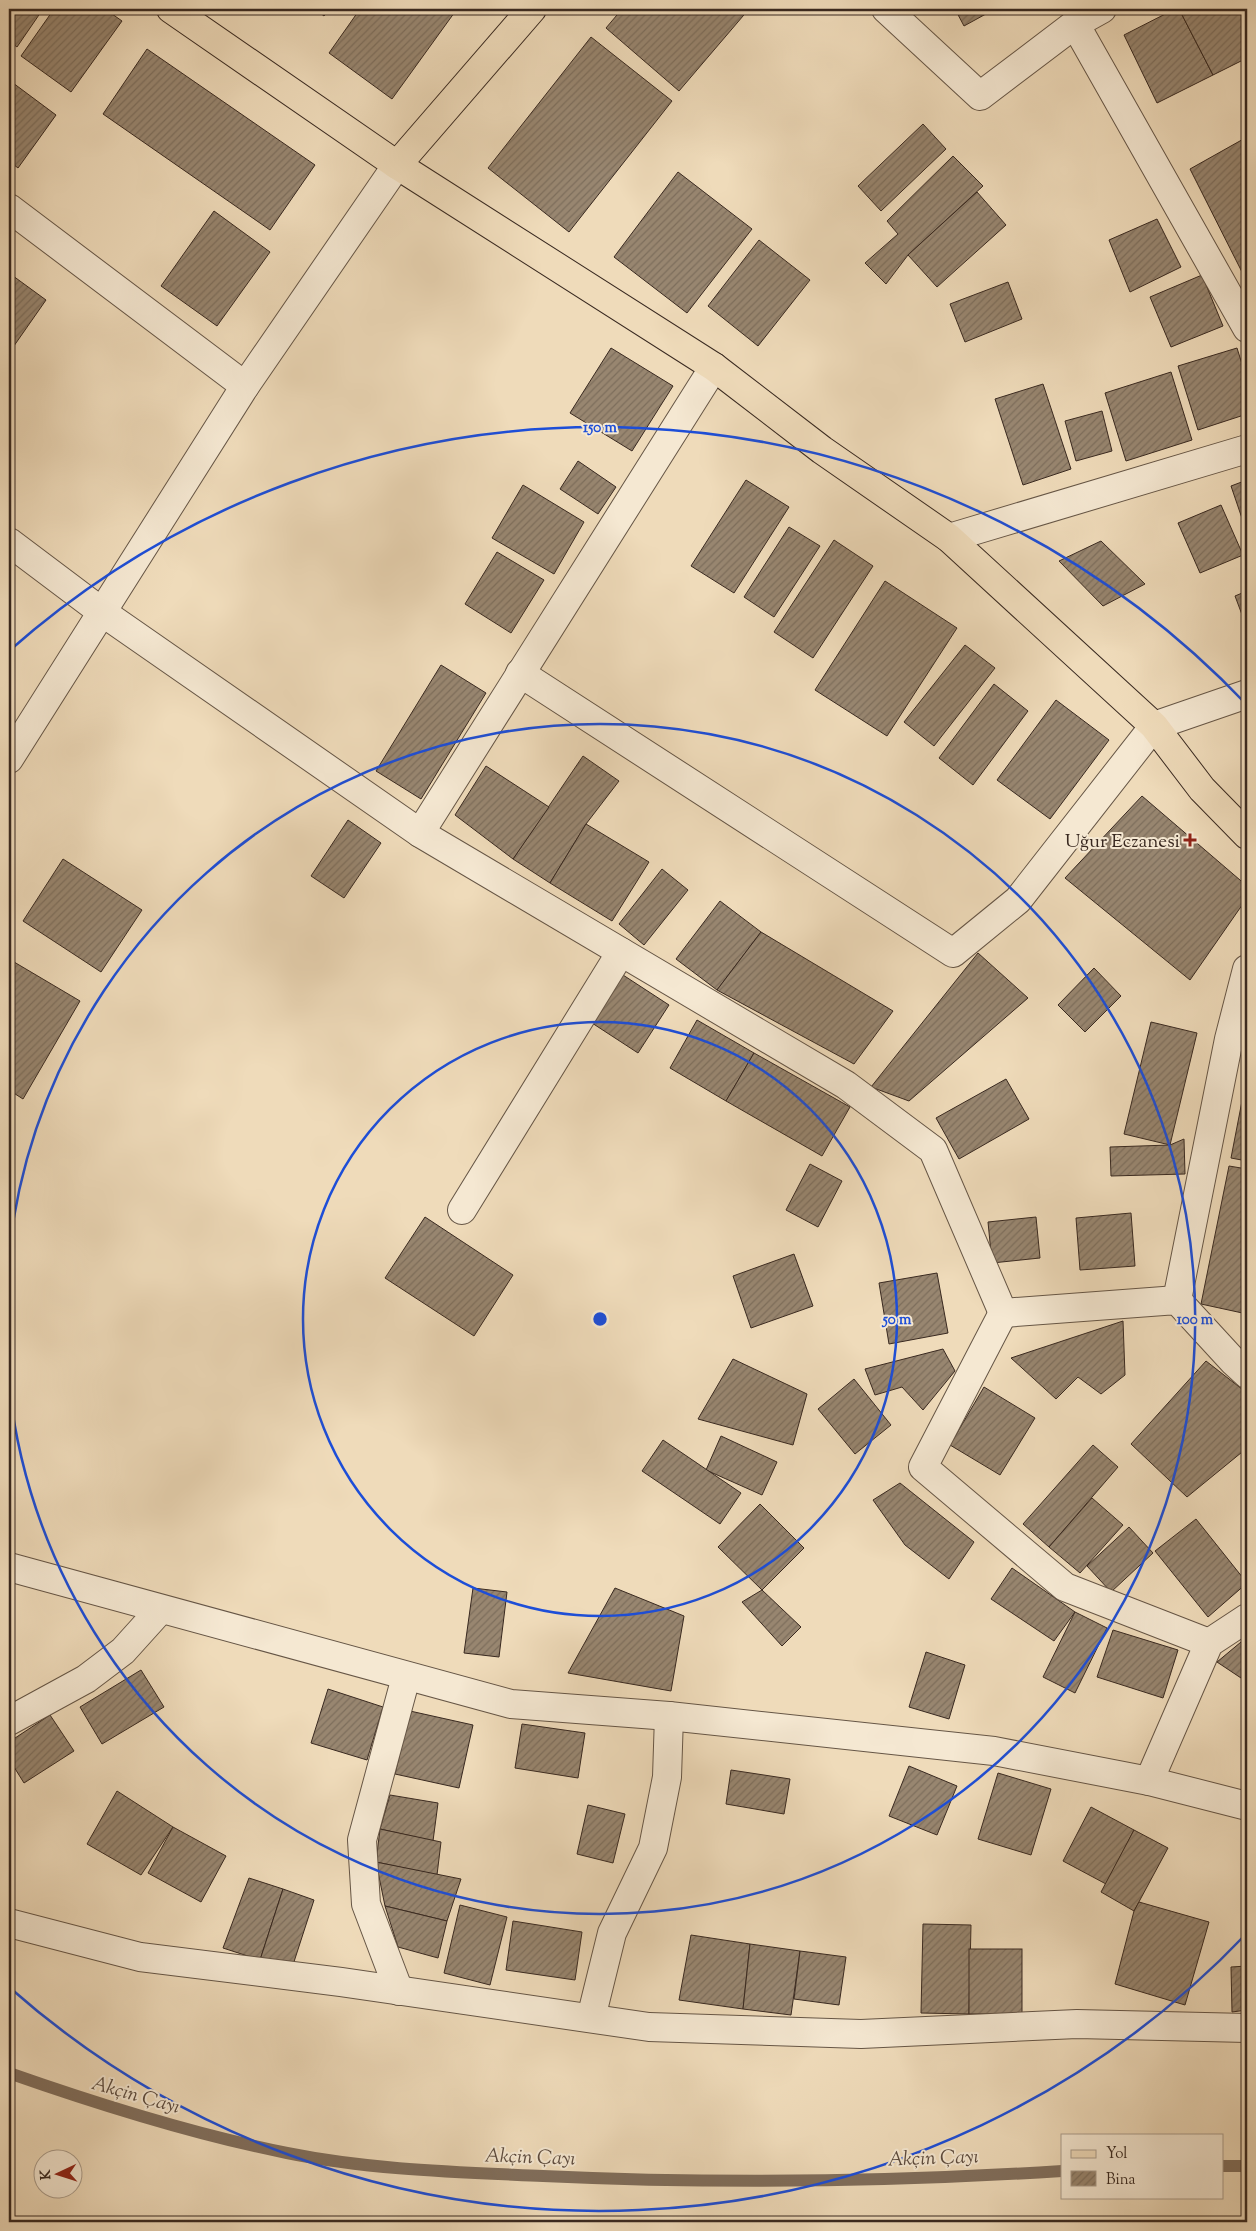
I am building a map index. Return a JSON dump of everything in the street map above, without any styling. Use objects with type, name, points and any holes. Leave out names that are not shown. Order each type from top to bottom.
[{"type":"main road","points":[[171,9],[397,165],[714,367],[822,450],[949,538],[1154,726],[1202,789],[1247,835]]},
{"type":"main road","points":[[397,165],[532,9]]},
{"type":"street","points":[[886,9],[980,96],[1075,24],[1102,9]]},
{"type":"street","points":[[1075,24],[1247,328]]},
{"type":"street","points":[[9,759],[245,386],[397,165]]},
{"type":"street","points":[[9,208],[245,386]]},
{"type":"street","points":[[420,833],[714,367]]},
{"type":"street","points":[[949,538],[1247,449]]},
{"type":"street","points":[[9,542],[102,612],[420,833],[846,1085],[933,1150],[1003,1313]]},
{"type":"street","points":[[520,673],[954,953],[1018,900],[1154,726],[1247,694]]},
{"type":"street","points":[[462,1210],[621,952]]},
{"type":"street","points":[[1177,1300],[1229,1039],[1247,969]]},
{"type":"street","points":[[1003,1313],[1177,1300]]},
{"type":"street","points":[[1177,1300],[1247,1374]]},
{"type":"street","points":[[1003,1313],[922,1467],[1065,1587],[1209,1643]]},
{"type":"street","points":[[9,1568],[511,1704],[669,1716],[994,1751],[1149,1781],[1247,1806]]},
{"type":"street","points":[[9,1721],[86,1678],[124,1651],[160,1610]]},
{"type":"street","points":[[1149,1781],[1209,1643],[1247,1618]]},
{"type":"street","points":[[399,1991],[366,1904],[362,1840],[406,1677]]},
{"type":"street","points":[[591,2018],[612,1933],[653,1848],[667,1777],[669,1716]]},
{"type":"street","points":[[9,1924],[140,1957],[399,1991],[649,2027],[861,2034],[1077,2024],[1247,2028]]},
{"type":"building","points":[[9,9],[43,9],[17,47],[9,41]]},
{"type":"building","points":[[54,9],[105,9],[122,21],[71,92],[21,56]]},
{"type":"building","points":[[315,9],[330,9],[324,16]]},
{"type":"building","points":[[360,9],[457,9],[392,99],[329,53]]},
{"type":"building","points":[[622,9],[749,9],[679,91],[606,28]]},
{"type":"building","points":[[955,9],[995,9],[964,26]]},
{"type":"building","points":[[1175,9],[1179,9],[1213,75],[1157,103],[1124,35]]},
{"type":"building","points":[[1179,9],[1247,9],[1247,58],[1213,75]]},
{"type":"building","points":[[591,37],[672,101],[569,232],[488,168]]},
{"type":"building","points":[[147,49],[315,165],[270,230],[103,114]]},
{"type":"building","points":[[9,80],[56,115],[18,168],[9,161]]},
{"type":"building","points":[[923,124],[946,149],[881,211],[858,186]]},
{"type":"building","points":[[1247,137],[1247,274],[1244,276],[1190,169]]},
{"type":"building","points":[[953,156],[983,186],[908,255],[886,284],[865,263],[898,234],[887,221]]},
{"type":"building","points":[[678,172],[752,229],[687,313],[614,257]]},
{"type":"building","points":[[977,192],[1006,225],[937,287],[908,255]]},
{"type":"building","points":[[214,211],[270,252],[217,326],[161,286]]},
{"type":"building","points":[[1157,219],[1181,267],[1130,292],[1109,240]]},
{"type":"building","points":[[759,240],[810,280],[758,346],[708,306]]},
{"type":"building","points":[[9,273],[46,300],[9,353]]},
{"type":"building","points":[[1202,275],[1223,326],[1171,347],[1150,297]]},
{"type":"building","points":[[1008,282],[1022,319],[965,342],[950,304]]},
{"type":"building","points":[[611,348],[673,386],[632,451],[570,413]]},
{"type":"building","points":[[1237,348],[1247,380],[1247,414],[1198,430],[1178,366]]},
{"type":"building","points":[[1171,372],[1192,440],[1126,461],[1105,393]]},
{"type":"building","points":[[1043,384],[1071,469],[1023,485],[995,399]]},
{"type":"building","points":[[1102,411],[1112,451],[1076,461],[1065,421]]},
{"type":"building","points":[[578,461],[616,487],[598,514],[560,489]]},
{"type":"building","points":[[746,480],[789,507],[734,593],[691,566]]},
{"type":"building","points":[[1247,480],[1247,533],[1231,486]]},
{"type":"building","points":[[523,485],[584,522],[554,574],[492,538]]},
{"type":"building","points":[[1221,505],[1243,555],[1200,573],[1178,523]]},
{"type":"building","points":[[789,527],[820,546],[774,617],[744,597]]},
{"type":"building","points":[[834,540],[873,566],[813,658],[774,632]]},
{"type":"building","points":[[1101,541],[1145,584],[1103,606],[1059,561]]},
{"type":"building","points":[[497,552],[544,580],[511,633],[465,604]]},
{"type":"building","points":[[885,581],[957,628],[887,736],[815,690]]},
{"type":"building","points":[[1247,591],[1247,628],[1235,596]]},
{"type":"building","points":[[965,645],[995,668],[934,746],[904,722]]},
{"type":"building","points":[[441,665],[486,693],[421,799],[376,771]]},
{"type":"building","points":[[994,684],[1028,711],[973,785],[939,758]]},
{"type":"building","points":[[1056,700],[1109,740],[1050,819],[997,780]]},
{"type":"building","points":[[583,756],[619,781],[586,824],[550,883],[513,859]]},
{"type":"building","points":[[486,766],[549,807],[513,859],[455,815]]},
{"type":"building","points":[[1142,796],[1247,886],[1247,898],[1190,980],[1065,878]]},
{"type":"building","points":[[348,820],[381,843],[344,898],[311,876]]},
{"type":"building","points":[[586,824],[649,862],[612,921],[550,883]]},
{"type":"building","points":[[63,859],[142,910],[101,972],[23,921]]},
{"type":"building","points":[[662,869],[688,890],[644,945],[619,924]]},
{"type":"building","points":[[720,901],[761,932],[717,990],[676,959]]},
{"type":"building","points":[[761,932],[893,1011],[854,1064],[717,990]]},
{"type":"building","points":[[978,953],[1028,998],[909,1101],[871,1087]]},
{"type":"building","points":[[9,959],[80,1001],[23,1099],[9,1090]]},
{"type":"building","points":[[1094,968],[1121,996],[1085,1032],[1058,1005]]},
{"type":"building","points":[[623,975],[669,1005],[638,1053],[592,1023]]},
{"type":"building","points":[[697,1020],[754,1053],[726,1101],[670,1068]]},
{"type":"building","points":[[1151,1022],[1197,1033],[1170,1145],[1124,1134]]},
{"type":"building","points":[[754,1053],[850,1107],[822,1156],[726,1101]]},
{"type":"building","points":[[1006,1079],[1029,1119],[959,1159],[936,1118]]},
{"type":"building","points":[[1242,1101],[1247,1103],[1247,1161],[1231,1158]]},
{"type":"building","points":[[1184,1139],[1185,1174],[1111,1176],[1110,1147],[1170,1145]]},
{"type":"building","points":[[810,1164],[842,1181],[818,1227],[786,1210]]},
{"type":"building","points":[[1229,1166],[1247,1169],[1247,1314],[1201,1304]]},
{"type":"building","points":[[1131,1213],[1135,1266],[1080,1270],[1076,1218]]},
{"type":"building","points":[[425,1217],[513,1275],[474,1336],[385,1278]]},
{"type":"building","points":[[1036,1217],[1040,1258],[992,1263],[988,1222]]},
{"type":"building","points":[[794,1254],[813,1306],[751,1328],[733,1276]]},
{"type":"building","points":[[937,1273],[948,1333],[889,1344],[879,1283]]},
{"type":"building","points":[[1123,1321],[1125,1375],[1101,1394],[1078,1377],[1056,1399],[1011,1358]]},
{"type":"building","points":[[943,1349],[955,1371],[923,1410],[902,1387],[875,1395],[865,1369]]},
{"type":"building","points":[[733,1359],[807,1394],[793,1445],[698,1419]]},
{"type":"building","points":[[1206,1361],[1247,1393],[1247,1448],[1187,1497],[1131,1444]]},
{"type":"building","points":[[854,1379],[891,1425],[855,1454],[818,1409]]},
{"type":"building","points":[[984,1387],[1035,1418],[1000,1475],[950,1445]]},
{"type":"building","points":[[721,1436],[777,1462],[762,1495],[706,1470]]},
{"type":"building","points":[[663,1440],[741,1493],[720,1524],[642,1471]]},
{"type":"building","points":[[1093,1445],[1118,1467],[1049,1547],[1023,1524]]},
{"type":"building","points":[[900,1483],[974,1542],[949,1579],[905,1545],[873,1500]]},
{"type":"building","points":[[1092,1498],[1123,1525],[1080,1573],[1049,1547]]},
{"type":"building","points":[[760,1504],[804,1548],[762,1590],[718,1547]]},
{"type":"building","points":[[1196,1519],[1247,1583],[1208,1617],[1155,1551]]},
{"type":"building","points":[[1129,1527],[1153,1553],[1111,1592],[1087,1566]]},
{"type":"building","points":[[1012,1568],[1075,1612],[1054,1641],[991,1599]]},
{"type":"building","points":[[473,1588],[507,1592],[499,1657],[464,1653]]},
{"type":"building","points":[[615,1588],[684,1616],[671,1691],[568,1673]]},
{"type":"building","points":[[762,1590],[801,1627],[782,1646],[742,1602]]},
{"type":"building","points":[[1075,1612],[1107,1628],[1075,1693],[1043,1677]]},
{"type":"building","points":[[1113,1630],[1178,1650],[1163,1698],[1097,1677]]},
{"type":"building","points":[[1247,1637],[1247,1682],[1217,1662]]},
{"type":"building","points":[[926,1652],[965,1665],[949,1719],[909,1707]]},
{"type":"building","points":[[141,1670],[164,1707],[102,1744],[80,1707]]},
{"type":"building","points":[[328,1689],[383,1707],[367,1760],[311,1743]]},
{"type":"building","points":[[410,1711],[473,1725],[459,1788],[395,1774]]},
{"type":"building","points":[[50,1715],[74,1751],[24,1783],[9,1759],[9,1742]]},
{"type":"building","points":[[522,1724],[585,1733],[578,1778],[515,1768]]},
{"type":"building","points":[[909,1766],[957,1786],[937,1835],[889,1816]]},
{"type":"building","points":[[731,1770],[790,1779],[784,1814],[726,1804]]},
{"type":"building","points":[[998,1773],[1051,1789],[1031,1855],[978,1839]]},
{"type":"building","points":[[117,1791],[173,1827],[141,1875],[87,1844]]},
{"type":"building","points":[[390,1795],[438,1803],[433,1841],[380,1829]]},
{"type":"building","points":[[588,1805],[625,1814],[613,1863],[577,1854]]},
{"type":"building","points":[[1091,1807],[1134,1830],[1106,1884],[1063,1861]]},
{"type":"building","points":[[173,1827],[226,1856],[201,1902],[148,1873]]},
{"type":"building","points":[[380,1829],[441,1842],[437,1875],[376,1862]]},
{"type":"building","points":[[1134,1830],[1168,1848],[1134,1911],[1101,1892]]},
{"type":"building","points":[[376,1862],[461,1879],[447,1921],[385,1906]]},
{"type":"building","points":[[249,1878],[283,1889],[260,1960],[223,1948]]},
{"type":"building","points":[[283,1889],[314,1900],[291,1971],[260,1960]]},
{"type":"building","points":[[1139,1902],[1209,1922],[1185,2005],[1115,1984],[1134,1911]]},
{"type":"building","points":[[460,1905],[507,1917],[490,1985],[444,1973]]},
{"type":"building","points":[[385,1906],[447,1921],[438,1958],[398,1947]]},
{"type":"building","points":[[513,1921],[582,1932],[575,1980],[506,1970]]},
{"type":"building","points":[[923,1924],[971,1925],[969,2014],[921,2013]]},
{"type":"building","points":[[691,1935],[750,1944],[743,2009],[679,2000]]},
{"type":"building","points":[[750,1944],[800,1951],[791,2015],[743,2009]]},
{"type":"building","points":[[969,1949],[1022,1949],[1022,2014],[969,2014]]},
{"type":"building","points":[[800,1951],[846,1957],[839,2005],[794,1999]]},
{"type":"building","points":[[1247,1966],[1247,2010],[1232,2012],[1231,1967]]},
{"type":"waterway","name":"Akçin Çayı","points":[[9,2073],[112,2107],[216,2137],[319,2159],[382,2167],[608,2179],[738,2181],[867,2180],[1061,2171]]},
{"type":"waterway","name":"Akçin Çayı","points":[[1224,2166],[1247,2166]]},
{"type":"place","name":"Uğur Eczanesi","points":[[1190,840]]}]
